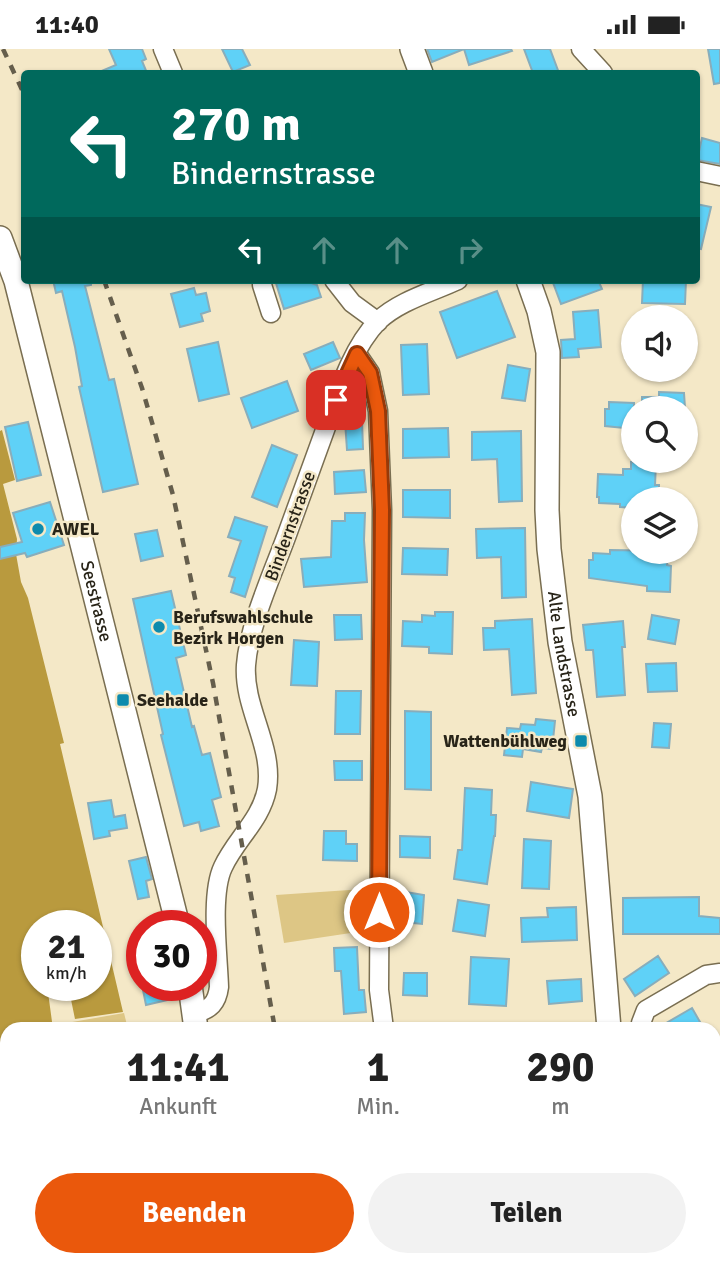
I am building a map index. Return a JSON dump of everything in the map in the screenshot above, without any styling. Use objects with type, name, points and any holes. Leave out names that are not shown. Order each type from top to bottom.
[{"type":"main road","points":[[412,49],[420,70]]},
{"type":"main road","name":"Seestrasse","points":[[0,238],[16,281],[174,910]]},
{"type":"main road","name":"Alte Landstrasse","points":[[529,284],[539,311],[548,352],[549,549],[560,642],[590,796],[608,1022]]},
{"type":"main road","points":[[192,1001],[195,1021]]},
{"type":"street","points":[[163,49],[172,70]]},
{"type":"street","points":[[581,49],[600,70]]},
{"type":"street","points":[[700,172],[720,176]]},
{"type":"street","points":[[262,284],[271,313]]},
{"type":"street","points":[[337,284],[352,303],[378,322]]},
{"type":"street","name":"Bindernstrasse","points":[[195,1021],[217,999],[219,988],[217,896],[223,867],[253,823],[267,788],[267,758],[246,679],[248,649],[339,392],[357,354],[378,322],[393,309],[449,284]]},
{"type":"street","points":[[357,354],[370,373],[379,423],[382,510],[379,990],[383,1022]]},
{"type":"street","points":[[641,1022],[646,1010],[706,975],[720,973]]},
{"type":"shaded area","points":[[2,430],[15,480],[3,484],[17,539],[16,554],[21,582],[28,598],[64,743],[60,744],[99,910],[21,910],[21,1001],[49,1001],[52,1022],[0,1022]]},
{"type":"shaded area","points":[[364,889],[364,931],[284,943],[276,895]]},
{"type":"shaded area","points":[[112,965],[123,1012],[75,1019],[71,1001],[112,1001]]},
{"type":"shaded area","points":[[124,1013],[126,1022],[72,1022]]},
{"type":"building","points":[[109,49],[142,49],[146,59],[142,61],[146,70],[104,70],[116,65]]},
{"type":"building","points":[[222,49],[242,49],[250,65],[232,70]]},
{"type":"building","points":[[427,49],[464,49],[432,62]]},
{"type":"building","points":[[464,49],[511,49],[512,51],[469,65]]},
{"type":"building","points":[[524,49],[550,49],[558,70],[532,70]]},
{"type":"building","points":[[708,49],[720,49],[720,83],[714,84]]},
{"type":"building","points":[[702,138],[720,143],[720,164],[700,161]]},
{"type":"building","points":[[700,205],[711,207],[700,249]]},
{"type":"building","points":[[54,284],[91,284],[85,286],[109,380],[114,379],[138,484],[103,492],[79,387],[82,386],[62,291],[56,293]]},
{"type":"building","points":[[276,284],[317,285],[321,297],[284,309]]},
{"type":"building","points":[[554,284],[600,284],[602,289],[561,304]]},
{"type":"building","points":[[643,284],[686,284],[685,304],[642,303]]},
{"type":"building","points":[[194,288],[196,295],[206,293],[210,311],[201,314],[203,321],[180,327],[171,294]]},
{"type":"building","points":[[497,291],[515,337],[457,358],[440,312]]},
{"type":"building","points":[[598,310],[601,347],[578,349],[579,357],[562,358],[561,340],[575,339],[573,312]]},
{"type":"building","points":[[218,342],[229,394],[199,401],[187,349]]},
{"type":"building","points":[[333,342],[340,358],[311,370],[304,354]]},
{"type":"building","points":[[427,344],[429,394],[403,395],[401,345]]},
{"type":"building","points":[[508,365],[530,369],[525,401],[502,398]]},
{"type":"building","points":[[287,381],[298,411],[252,428],[241,398]]},
{"type":"building","points":[[659,392],[684,393],[684,396],[659,396]]},
{"type":"building","points":[[609,402],[621,402],[621,428],[605,426],[605,409],[609,409]]},
{"type":"building","points":[[362,420],[363,449],[347,450],[345,421]]},
{"type":"building","points":[[28,422],[41,475],[17,481],[5,427]]},
{"type":"building","points":[[448,428],[449,457],[403,458],[403,429]]},
{"type":"building","points":[[521,431],[522,501],[499,502],[497,459],[472,460],[472,432]]},
{"type":"building","points":[[272,445],[297,455],[277,507],[252,497]]},
{"type":"building","points":[[364,470],[366,492],[335,494],[334,472]]},
{"type":"building","points":[[656,473],[655,485],[659,487],[621,487],[621,507],[620,504],[599,503],[598,474]]},
{"type":"building","points":[[403,490],[450,490],[450,518],[403,517]]},
{"type":"building","name":"AWEL","points":[[50,502],[64,545],[27,557],[25,553],[0,559],[0,547],[22,542],[13,513]]},
{"type":"building","points":[[345,513],[365,513],[367,582],[304,587],[301,559],[331,557],[332,521],[345,521]]},
{"type":"building","points":[[235,517],[267,527],[245,597],[231,592],[235,578],[229,576],[241,541],[228,537]]},
{"type":"building","points":[[525,528],[526,597],[502,598],[501,557],[477,558],[476,529]]},
{"type":"building","points":[[157,530],[163,556],[141,561],[135,534]]},
{"type":"building","points":[[403,548],[448,549],[447,575],[402,574]]},
{"type":"building","points":[[610,550],[621,550],[621,564],[671,566],[670,592],[647,591],[647,586],[589,578],[589,560],[593,560],[593,553],[610,554]]},
{"type":"building","points":[[171,591],[186,655],[176,658],[192,727],[194,726],[202,755],[210,753],[221,797],[212,800],[219,826],[201,831],[199,822],[184,826],[161,735],[163,734],[133,599]]},
{"type":"building","points":[[435,612],[453,612],[452,654],[429,653],[429,647],[402,646],[403,621],[422,622],[422,615],[435,616]]},
{"type":"building","points":[[334,615],[361,615],[362,639],[335,640]]},
{"type":"building","points":[[652,615],[679,620],[675,644],[648,639]]},
{"type":"building","points":[[532,619],[536,693],[512,695],[509,649],[484,650],[483,628],[495,628],[495,621]]},
{"type":"building","points":[[623,621],[625,695],[597,697],[593,650],[586,650],[583,625]]},
{"type":"building","points":[[294,640],[319,642],[317,686],[291,685]]},
{"type":"building","points":[[676,663],[677,691],[648,692],[646,664]]},
{"type":"building","points":[[336,691],[361,691],[360,734],[335,734]]},
{"type":"building","points":[[405,711],[431,712],[431,790],[405,789]]},
{"type":"building","points":[[536,719],[555,721],[552,749],[542,748],[541,752],[523,749],[522,757],[504,755],[507,728],[520,729],[521,724],[535,725]]},
{"type":"building","points":[[654,723],[671,724],[669,748],[652,747]]},
{"type":"building","points":[[334,761],[362,761],[362,780],[335,780]]},
{"type":"building","points":[[531,782],[573,789],[569,818],[527,811]]},
{"type":"building","points":[[465,788],[492,790],[491,815],[496,815],[495,836],[487,884],[454,879],[458,850],[462,850]]},
{"type":"building","points":[[111,800],[114,817],[125,815],[127,828],[109,831],[110,836],[94,839],[88,803]]},
{"type":"building","points":[[324,831],[346,831],[346,844],[357,844],[357,861],[323,860]]},
{"type":"building","points":[[400,836],[430,837],[430,858],[400,857]]},
{"type":"building","points":[[524,839],[551,841],[549,889],[522,888]]},
{"type":"building","points":[[146,857],[152,879],[146,881],[149,897],[138,899],[129,861]]},
{"type":"building","points":[[400,891],[424,895],[422,924],[404,922],[405,911],[399,910]]},
{"type":"building","points":[[699,897],[699,916],[720,918],[720,934],[623,934],[623,898]]},
{"type":"building","points":[[458,900],[489,905],[485,936],[453,931]]},
{"type":"building","points":[[576,907],[577,940],[522,942],[521,918],[548,917],[547,908]]},
{"type":"building","points":[[357,947],[359,990],[364,990],[366,1012],[344,1014],[341,971],[335,971],[334,948]]},
{"type":"building","points":[[658,956],[669,973],[635,996],[624,979]]},
{"type":"building","points":[[471,957],[509,959],[506,1006],[469,1004]]},
{"type":"building","points":[[404,973],[427,973],[427,996],[403,995]]},
{"type":"building","points":[[581,979],[582,1001],[549,1004],[547,981]]},
{"type":"building","points":[[145,1001],[163,1001],[146,1005]]},
{"type":"building","points":[[692,1008],[700,1022],[668,1022]]},
{"type":"railway","points":[[3,49],[21,88]]},
{"type":"railway","points":[[105,284],[142,388],[173,495],[213,683],[274,1022]]},
{"type":"place","name":"AWEL","points":[[38,529]]},
{"type":"place","name":"Berufswahlschule Bezirk Horgen","points":[[159,627]]},
{"type":"place","name":"Seehalde","points":[[123,700]]},
{"type":"place","name":"Wattenbühlweg","points":[[581,741]]},
{"type":"route","points":[[336,400],[357,354],[370,373],[378,411],[382,510],[379,912]]}]
